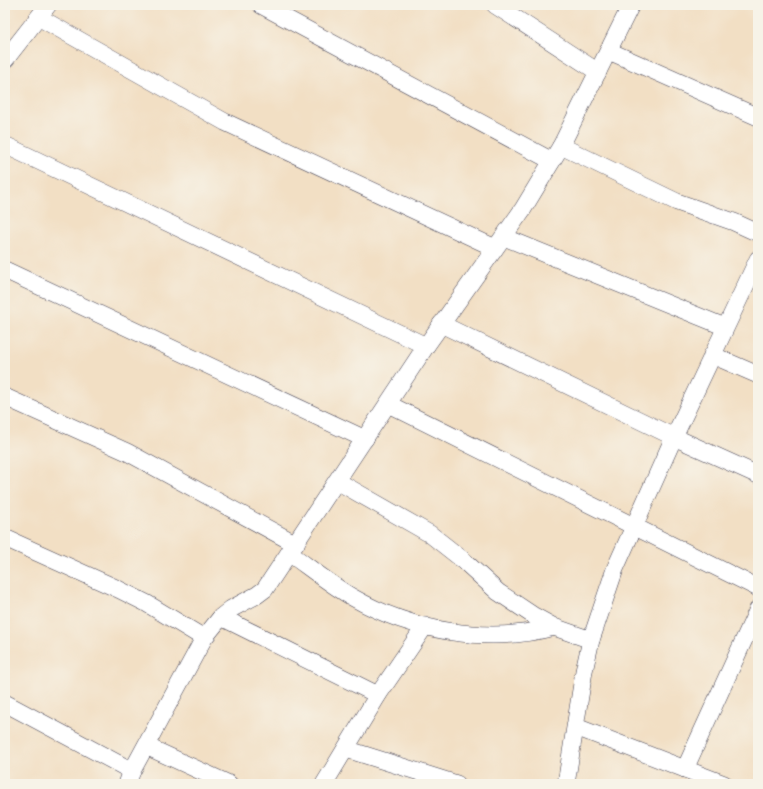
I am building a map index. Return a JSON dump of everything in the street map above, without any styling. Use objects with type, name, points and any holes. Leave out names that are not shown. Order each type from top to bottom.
[{"type":"street","points":[[261,5],[556,154],[677,202],[734,222],[758,233]]},
{"type":"street","points":[[495,5],[598,72]]},
{"type":"street","points":[[5,703],[130,778],[204,638],[221,617],[231,609],[265,589],[338,481],[426,346],[500,243],[556,154],[631,5]]},
{"type":"street","points":[[6,57],[44,11],[225,122],[500,243],[725,327]]},
{"type":"street","points":[[609,51],[758,118]]},
{"type":"street","points":[[5,145],[426,346]]},
{"type":"street","points":[[566,784],[584,671],[591,640],[615,569],[674,437],[758,259]]},
{"type":"street","points":[[5,270],[365,439]]},
{"type":"street","points":[[441,324],[674,437],[758,475]]},
{"type":"street","points":[[712,355],[758,375]]},
{"type":"street","points":[[5,397],[127,452],[292,549],[351,596],[397,618],[425,626],[489,636],[533,633],[554,627]]},
{"type":"street","points":[[388,404],[758,588]]},
{"type":"street","points":[[338,481],[430,534],[468,564],[498,592],[554,627],[591,640]]},
{"type":"street","points":[[5,538],[146,603],[204,638]]},
{"type":"street","points":[[685,769],[758,609]]},
{"type":"street","points":[[221,617],[378,695]]},
{"type":"street","points":[[324,784],[378,695],[425,626]]},
{"type":"street","points":[[576,727],[724,784]]},
{"type":"street","points":[[146,746],[229,784]]},
{"type":"street","points":[[346,749],[457,784]]}]
